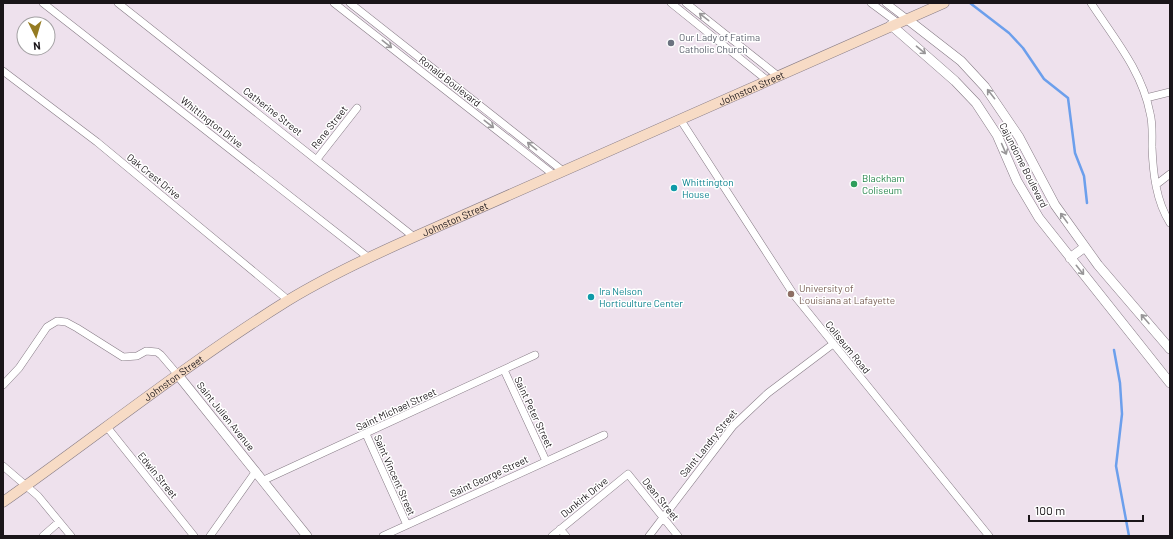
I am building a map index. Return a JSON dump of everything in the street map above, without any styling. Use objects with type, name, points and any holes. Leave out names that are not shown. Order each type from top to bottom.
[{"type":"main road","name":"Johnston Street","points":[[3,502],[178,375],[288,300],[414,236],[944,3]]},
{"type":"street","name":"Whittington Drive","points":[[43,3],[369,258]]},
{"type":"street","name":"Catherine Street","points":[[118,3],[414,236]]},
{"type":"street","name":"Ronald Boulevard","points":[[334,3],[461,102],[559,173]]},
{"type":"street","name":"Ronald Boulevard","points":[[350,3],[468,95],[559,173]]},
{"type":"street","points":[[671,3],[773,78]]},
{"type":"street","points":[[686,3],[773,78]]},
{"type":"street","points":[[871,3],[899,22]]},
{"type":"street","points":[[886,3],[899,22]]},
{"type":"street","points":[[1091,3],[1134,68],[1146,98],[1152,120],[1153,159],[1160,205],[1170,223]]},
{"type":"street","points":[[367,29],[373,21]]},
{"type":"street","name":"Cajundome Boulevard","points":[[899,22],[961,60],[986,87],[1019,137],[1055,206],[1098,265],[1170,349]]},
{"type":"street","name":"Cajundome Boulevard","points":[[899,22],[976,103],[997,135],[1026,198],[1046,228],[1170,383]]},
{"type":"street","name":"Oak Crest Drive","points":[[3,71],[97,142],[288,300]]},
{"type":"street","points":[[1146,98],[1170,92]]},
{"type":"street","points":[[461,102],[468,95]]},
{"type":"street","name":"Rene Street","points":[[317,159],[357,108]]},
{"type":"street","name":"Coliseum Road","points":[[680,119],[783,280],[989,536]]},
{"type":"street","points":[[1157,184],[1170,174]]},
{"type":"street","points":[[1070,258],[1085,247]]},
{"type":"street","name":"Saint Julien Avenue","points":[[3,385],[18,368],[47,326],[57,321],[66,322],[123,357],[137,356],[146,351],[156,352],[161,355],[178,375],[264,480],[307,536]]},
{"type":"street","name":"Saint Landry Street","points":[[649,536],[733,426],[768,393],[833,344]]},
{"type":"street","name":"Saint Michael Street","points":[[264,480],[535,355]]},
{"type":"street","name":"Saint Peter Street","points":[[504,370],[546,462]]},
{"type":"street","name":"Edwin Street","points":[[107,427],[194,536]]},
{"type":"street","name":"Saint Vincent Street","points":[[366,434],[407,525]]},
{"type":"street","name":"Saint George Street","points":[[383,536],[604,435]]},
{"type":"street","points":[[3,466],[38,496],[71,536]]},
{"type":"street","points":[[210,536],[256,471]]},
{"type":"street","name":"Dean Street","points":[[628,474],[678,536]]},
{"type":"street","name":"Dunkirk Drive","points":[[552,536],[628,474]]},
{"type":"street","points":[[43,536],[59,522]]},
{"type":"street","points":[[560,529],[566,536]]},
{"type":"waterway","points":[[970,3],[1009,33],[1023,48],[1044,79],[1068,98],[1075,153],[1084,176],[1087,203]]},
{"type":"waterway","points":[[1114,350],[1120,383],[1122,414],[1116,466],[1129,536]]},
{"type":"place","name":"Our Lady of Fatima Catholic Church","points":[[671,43]]},
{"type":"place","name":"Blackham Coliseum","points":[[854,184]]},
{"type":"place","name":"Whittington House","points":[[674,188]]},
{"type":"place","name":"University of Louisiana at Lafayette","points":[[791,294]]},
{"type":"place","name":"Ira Nelson Horticulture Center","points":[[591,297]]}]
